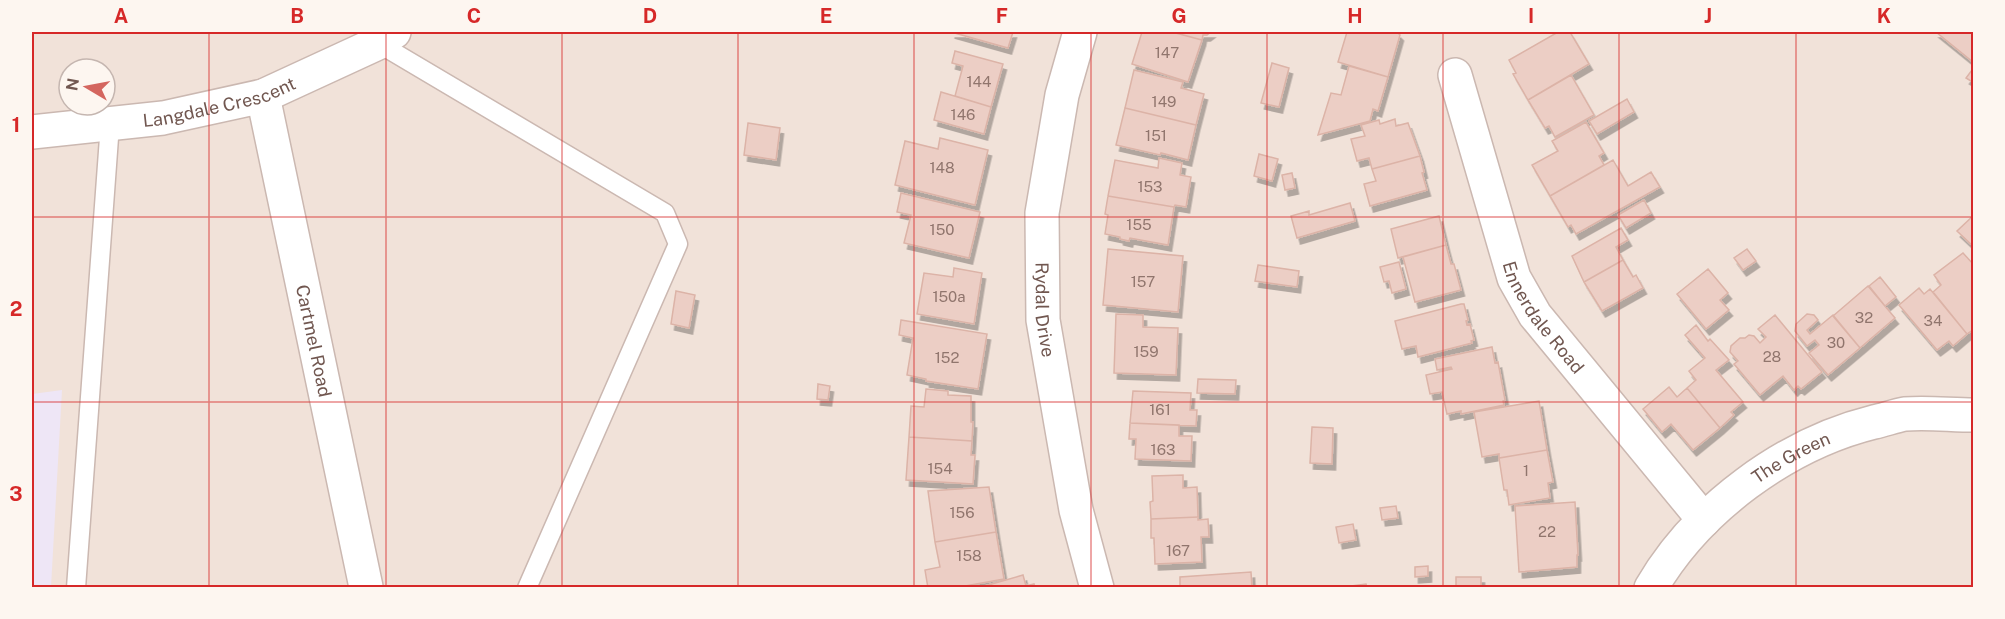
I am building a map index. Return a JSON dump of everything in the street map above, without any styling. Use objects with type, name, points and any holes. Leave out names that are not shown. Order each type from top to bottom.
[{"type":"street","name":"Rydal Drive","points":[[1080,32],[1062,94],[1042,213],[1043,320],[1076,510],[1097,588]]},
{"type":"street","name":"Langdale Crescent","points":[[32,132],[163,118],[263,96],[386,37]]},
{"type":"street","name":"Ennerdale Road","points":[[1455,75],[1514,278],[1535,315],[1704,520]]},
{"type":"street","name":"Cartmel Road","points":[[263,96],[366,586]]},
{"type":"street","name":"The Green","points":[[1651,588],[1659,573],[1704,520],[1747,484],[1791,454],[1847,429],[1904,414],[1974,415]]},
{"type":"lane","points":[[386,37],[665,213],[678,244],[527,588]]},
{"type":"lane","points":[[76,588],[110,124]]},
{"type":"shaded area","points":[[32,32],[1973,32],[1973,587],[32,587]]},
{"type":"shaded area","points":[[62,390],[51,587],[32,587],[32,394]]},
{"type":"building","points":[[951,32],[1013,32],[1008,48]]},
{"type":"building","points":[[1142,32],[1172,32],[1202,40],[1188,82],[1132,64]]},
{"type":"building","points":[[1172,32],[1211,32],[1203,35],[1202,40]]},
{"type":"building","points":[[1347,32],[1397,32],[1400,35],[1388,77],[1338,62]]},
{"type":"building","points":[[1558,32],[1570,32],[1589,64],[1528,100],[1513,74],[1516,73],[1509,60]]},
{"type":"building","points":[[1936,32],[1974,32],[1974,61],[1973,62]]},
{"type":"building","points":[[955,51],[1003,64],[991,107],[955,96],[963,66],[952,63]]},
{"type":"building","points":[[1272,63],[1289,68],[1279,107],[1261,103]]},
{"type":"building","points":[[1349,66],[1388,77],[1378,111],[1373,109],[1370,121],[1318,135],[1331,93],[1341,95]]},
{"type":"building","points":[[1134,70],[1183,82],[1181,88],[1204,94],[1196,125],[1125,108]]},
{"type":"building","points":[[1972,70],[1974,71],[1974,83],[1966,78]]},
{"type":"building","points":[[1571,75],[1594,115],[1555,137],[1549,126],[1545,128],[1528,100]]},
{"type":"building","points":[[941,92],[991,107],[984,134],[934,120]]},
{"type":"building","points":[[1627,99],[1634,112],[1597,134],[1589,121]]},
{"type":"building","points":[[1125,108],[1196,125],[1188,160],[1116,145]]},
{"type":"building","points":[[1395,119],[1396,126],[1408,123],[1420,156],[1372,169],[1369,158],[1357,161],[1351,139],[1365,136],[1361,125],[1379,120],[1380,124]]},
{"type":"building","points":[[1586,122],[1604,153],[1599,156],[1604,165],[1550,196],[1532,165],[1558,151],[1552,141]]},
{"type":"building","points":[[748,123],[780,128],[776,160],[744,155]]},
{"type":"building","points":[[940,138],[988,150],[975,205],[895,185],[905,141],[938,149]]},
{"type":"building","points":[[1259,154],[1278,159],[1272,181],[1254,176]]},
{"type":"building","points":[[1420,156],[1427,190],[1370,206],[1364,184],[1376,181],[1372,169]]},
{"type":"building","points":[[1159,158],[1182,163],[1180,175],[1191,177],[1186,207],[1108,196],[1115,160],[1158,168]]},
{"type":"building","points":[[1613,160],[1628,186],[1651,172],[1660,187],[1576,234],[1571,225],[1568,227],[1550,196]]},
{"type":"building","points":[[1292,173],[1295,188],[1285,190],[1282,175]]},
{"type":"building","points":[[901,193],[980,212],[969,258],[904,243],[911,215],[897,212]]},
{"type":"building","points":[[1108,196],[1174,207],[1168,245],[1130,238],[1129,241],[1105,234]]},
{"type":"building","points":[[1644,200],[1651,213],[1626,228],[1618,215]]},
{"type":"building","points":[[1350,203],[1355,221],[1297,238],[1291,216],[1309,211],[1309,215]]},
{"type":"building","points":[[1974,215],[1974,247],[1957,231]]},
{"type":"building","points":[[1439,216],[1446,245],[1398,258],[1391,229]]},
{"type":"building","points":[[1621,228],[1628,240],[1616,247],[1623,260],[1584,282],[1572,256]]},
{"type":"building","points":[[1446,245],[1461,290],[1415,302],[1403,257]]},
{"type":"building","points":[[1108,249],[1183,256],[1178,312],[1103,305]]},
{"type":"building","points":[[1747,249],[1756,261],[1743,270],[1734,258]]},
{"type":"building","points":[[1963,253],[1974,265],[1974,329],[1967,334],[1933,292],[1941,285],[1934,275]]},
{"type":"building","points":[[1623,260],[1633,277],[1636,275],[1643,288],[1602,311],[1584,282]]},
{"type":"building","points":[[1399,262],[1406,289],[1392,293],[1389,281],[1384,282],[1380,267]]},
{"type":"building","points":[[1258,265],[1299,271],[1297,287],[1255,281]]},
{"type":"building","points":[[954,268],[982,273],[974,324],[917,314],[924,273],[953,277]]},
{"type":"building","points":[[1708,269],[1728,293],[1720,300],[1729,310],[1706,329],[1677,294]]},
{"type":"building","points":[[1880,277],[1896,297],[1885,306],[1869,286]]},
{"type":"building","points":[[1868,286],[1895,318],[1860,348],[1833,316]]},
{"type":"building","points":[[1919,288],[1924,294],[1930,289],[1967,334],[1953,346],[1949,341],[1937,350],[1899,305]]},
{"type":"building","points":[[676,291],[695,295],[689,328],[671,324]]},
{"type":"building","points":[[1464,304],[1467,325],[1470,324],[1474,340],[1471,341],[1472,343],[1418,357],[1416,346],[1402,349],[1395,321]]},
{"type":"building","points":[[1116,314],[1143,315],[1143,327],[1178,328],[1176,375],[1114,373]]},
{"type":"building","points":[[1807,314],[1814,315],[1818,320],[1807,330],[1810,334],[1833,315],[1860,348],[1828,375],[1809,353],[1819,345],[1815,340],[1807,346],[1795,331],[1796,324]]},
{"type":"building","points":[[1775,315],[1822,372],[1801,389],[1798,386],[1794,390],[1783,376],[1760,395],[1734,364],[1738,361],[1730,352],[1731,346],[1740,338],[1749,335],[1754,336],[1760,343],[1766,337],[1758,329]]},
{"type":"building","points":[[901,320],[987,334],[978,389],[926,381],[926,379],[907,375],[913,338],[899,335]]},
{"type":"building","points":[[1696,325],[1708,341],[1710,339],[1729,360],[1716,370],[1743,402],[1731,412],[1734,415],[1720,428],[1687,388],[1696,380],[1689,371],[1705,358],[1685,335]]},
{"type":"building","points":[[1492,347],[1495,363],[1498,362],[1504,405],[1461,414],[1461,411],[1447,414],[1442,392],[1430,394],[1426,375],[1452,369],[1451,367],[1437,370],[1435,359]]},
{"type":"building","points":[[1198,379],[1236,380],[1235,394],[1197,393]]},
{"type":"building","points":[[818,384],[830,386],[828,400],[817,399]]},
{"type":"building","points":[[1669,387],[1677,397],[1687,388],[1720,428],[1693,450],[1671,424],[1662,432],[1643,409]]},
{"type":"building","points":[[926,389],[948,391],[948,395],[971,396],[972,441],[909,437],[911,406],[924,407]]},
{"type":"building","points":[[1133,391],[1191,393],[1190,410],[1197,410],[1196,426],[1130,423]]},
{"type":"building","points":[[1539,401],[1547,450],[1499,458],[1499,454],[1482,457],[1474,412]]},
{"type":"building","points":[[1130,423],[1179,425],[1179,436],[1192,436],[1191,461],[1135,459],[1136,439],[1129,439]]},
{"type":"building","points":[[1312,427],[1333,428],[1332,464],[1310,463]]},
{"type":"building","points":[[909,437],[972,441],[971,455],[975,455],[973,484],[906,480]]},
{"type":"building","points":[[1547,450],[1553,482],[1548,483],[1550,498],[1509,505],[1499,458]]},
{"type":"building","points":[[1183,475],[1183,488],[1197,487],[1198,517],[1151,519],[1152,476]]},
{"type":"building","points":[[989,487],[996,532],[935,542],[928,491]]},
{"type":"building","points":[[1575,502],[1577,567],[1519,572],[1515,506]]},
{"type":"building","points":[[1396,506],[1398,518],[1382,520],[1380,508]]},
{"type":"building","points":[[1198,517],[1198,520],[1208,519],[1209,537],[1201,537],[1202,562],[1155,564],[1151,519]]},
{"type":"building","points":[[1353,524],[1356,540],[1339,543],[1336,527]]},
{"type":"building","points":[[996,532],[1004,579],[954,588],[928,588],[925,570],[940,567],[935,542]]},
{"type":"building","points":[[1428,566],[1428,576],[1415,577],[1415,567]]},
{"type":"building","points":[[1251,572],[1252,588],[1180,588],[1180,577]]},
{"type":"building","points":[[1023,575],[1026,586],[1034,584],[1035,588],[986,588],[985,586]]},
{"type":"building","points":[[1456,577],[1481,577],[1481,588],[1456,588]]},
{"type":"building","points":[[1366,584],[1367,588],[1351,588],[1350,586]]}]
